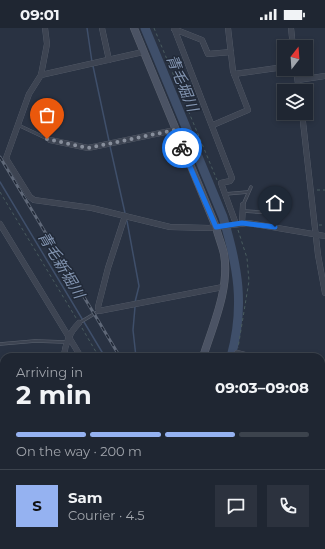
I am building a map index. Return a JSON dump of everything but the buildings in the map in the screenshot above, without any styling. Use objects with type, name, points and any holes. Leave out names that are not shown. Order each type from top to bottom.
[{"type":"street","points":[[45,28],[47,44],[40,75],[29,94],[4,161],[32,199],[73,204],[170,227],[218,227],[242,223],[325,236]]},
{"type":"street","points":[[102,28],[109,60]]},
{"type":"street","points":[[134,28],[175,130],[218,227],[224,253],[225,269],[223,287],[204,353]]},
{"type":"street","points":[[174,28],[185,30],[202,40],[208,54],[231,52]]},
{"type":"street","points":[[174,28],[213,124],[232,178],[230,181],[221,183],[234,224]]},
{"type":"street","points":[[213,124],[248,110],[234,74],[228,28]]},
{"type":"street","points":[[291,28],[292,40]]},
{"type":"street","points":[[40,75],[143,52]]},
{"type":"street","points":[[234,74],[277,68]]},
{"type":"street","points":[[297,76],[298,84]]},
{"type":"street","points":[[298,80],[325,76]]},
{"type":"street","points":[[303,120],[310,189],[325,293]]},
{"type":"street","points":[[50,140],[88,148],[175,130]]},
{"type":"street","points":[[242,223],[243,208]]},
{"type":"street","points":[[125,216],[108,268],[98,307],[99,311],[223,287]]},
{"type":"street","points":[[0,224],[79,353]]},
{"type":"street","points":[[65,353],[68,336],[79,323]]},
{"type":"lane","points":[[18,125],[50,140]]},
{"type":"lane","points":[[250,187],[243,208],[275,213],[275,227]]},
{"type":"lane","points":[[225,195],[248,192]]},
{"type":"lane","points":[[79,323],[99,311]]},
{"type":"lane","points":[[0,344],[34,341],[66,342]]},
{"type":"path","points":[[154,28],[197,133],[218,181],[221,183]]},
{"type":"path","points":[[310,189],[325,190]]},
{"type":"path","points":[[0,192],[97,353]]},
{"type":"path","points":[[234,224],[246,258],[249,274],[238,353]]},
{"type":"path","points":[[0,392],[0,400]]},
{"type":"waterway","points":[[87,28],[92,62]]},
{"type":"waterway","name":"青毛堀川","points":[[145,28],[223,217],[233,253],[239,303],[238,321],[232,353]]},
{"type":"waterway","points":[[93,66],[109,141]]},
{"type":"waterway","points":[[110,146],[125,213]]},
{"type":"waterway","name":"青毛新堀川","points":[[0,182],[103,353]]},
{"type":"waterway","points":[[127,221],[139,286],[135,302]]},
{"type":"waterway","points":[[135,307],[133,330],[136,353]]},
{"type":"railway","points":[[0,157],[118,353]]},
{"type":"way so far","points":[[47,139],[88,148],[175,130],[182,148]]},
{"type":"route","points":[[182,148],[216,227],[242,223],[275,227]]}]
